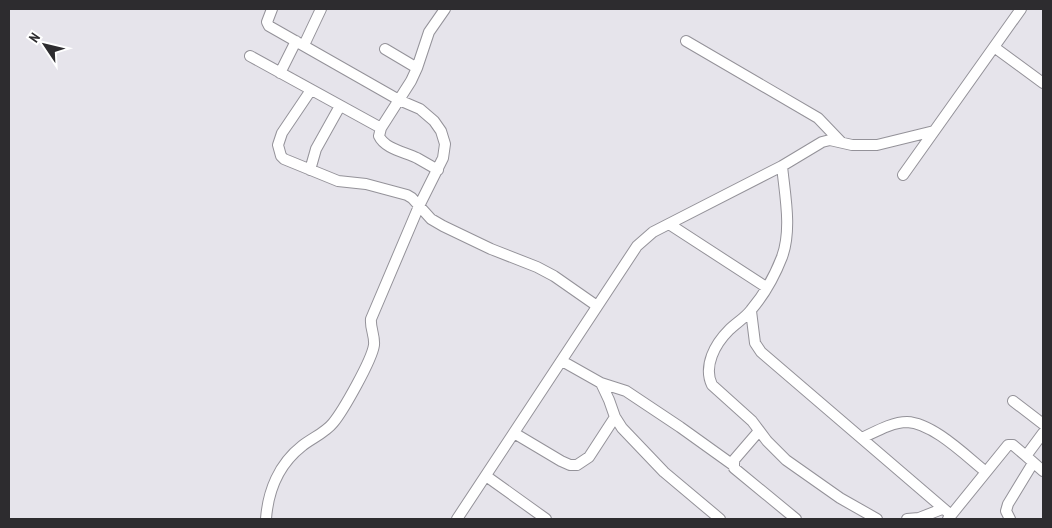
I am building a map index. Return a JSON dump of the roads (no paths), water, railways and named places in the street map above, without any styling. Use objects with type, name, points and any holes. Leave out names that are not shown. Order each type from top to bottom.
[{"type":"street","points":[[266,519],[267,504],[277,475],[293,454],[333,424],[347,403],[370,356],[374,341],[370,326],[371,319],[419,206],[438,170],[443,158],[445,144],[441,131],[427,113],[399,100],[268,24],[267,19],[272,9]]},
{"type":"street","points":[[280,73],[320,9]]},
{"type":"street","points":[[438,170],[382,142],[379,136],[381,128],[417,68],[429,32],[445,9]]},
{"type":"street","points":[[903,175],[1022,9]]},
{"type":"street","points":[[686,41],[818,118],[841,142]]},
{"type":"street","points":[[994,48],[1043,83]]},
{"type":"street","points":[[385,49],[417,68]]},
{"type":"street","points":[[250,56],[381,128]]},
{"type":"street","points":[[311,90],[282,133],[278,145],[284,159],[342,182],[366,184],[407,195],[431,219],[491,249],[537,267],[554,276],[597,306]]},
{"type":"street","points":[[310,170],[316,149],[340,106]]},
{"type":"street","points":[[457,519],[637,246],[653,232],[782,166],[822,142],[830,140],[852,145],[877,145],[934,131]]},
{"type":"street","points":[[782,166],[787,225],[782,257],[751,311],[728,331],[718,343],[708,369],[712,384],[752,421],[767,441],[786,460],[877,519]]},
{"type":"street","points":[[669,224],[766,287]]},
{"type":"street","points":[[751,311],[755,343],[761,352],[862,438],[949,517],[1008,445],[1013,445],[1043,471]]},
{"type":"street","points":[[562,361],[601,383],[626,391],[680,427],[733,465],[734,468],[796,519]]},
{"type":"street","points":[[601,383],[615,418],[622,428],[664,472],[720,519]]},
{"type":"street","points":[[1012,401],[1043,424]]},
{"type":"street","points":[[514,433],[561,462],[577,465],[589,457],[615,418]]},
{"type":"street","points":[[862,438],[893,425],[906,422],[919,425],[944,439],[986,472]]},
{"type":"street","points":[[733,465],[734,460],[759,431]]},
{"type":"street","points":[[1010,519],[1006,511],[1008,504],[1043,433]]},
{"type":"street","points":[[486,476],[546,519]]},
{"type":"street","points":[[907,519],[919,518],[942,509]]}]
